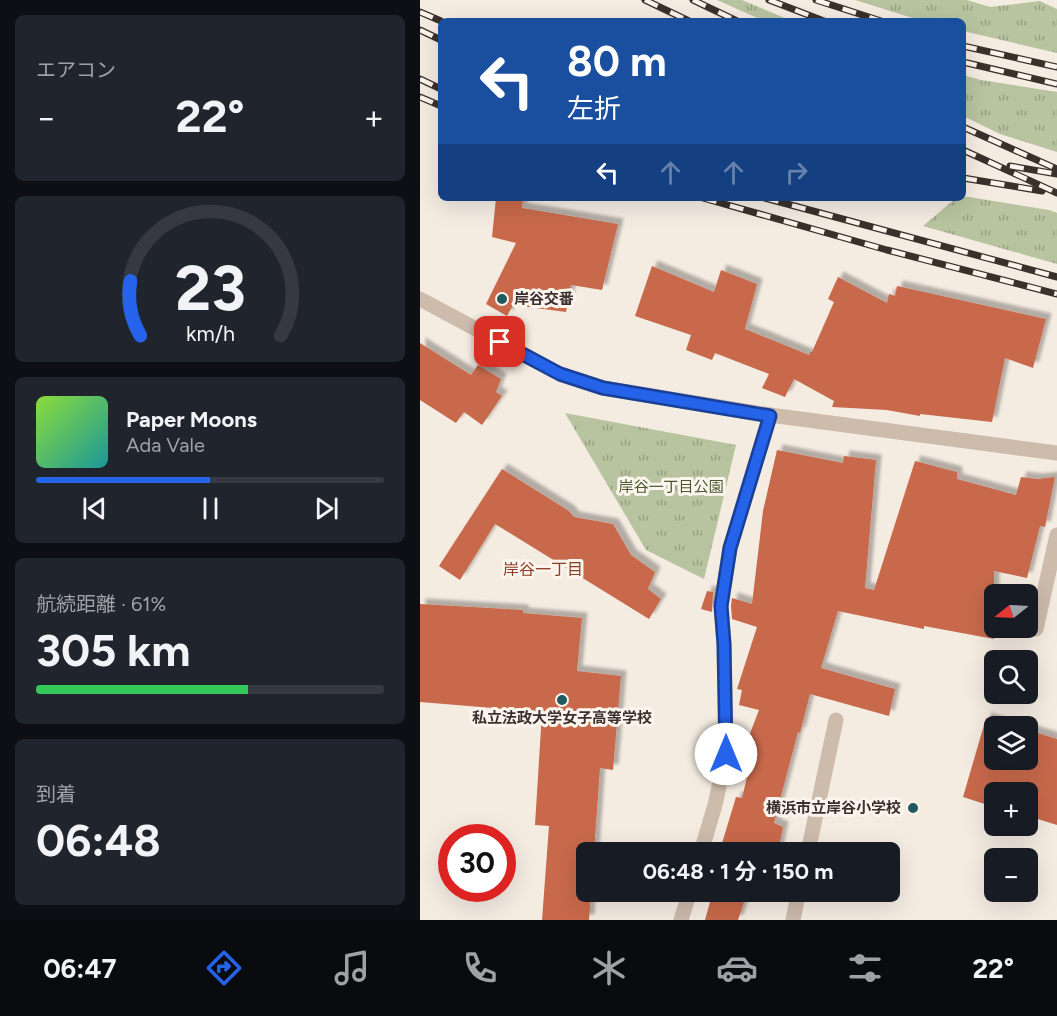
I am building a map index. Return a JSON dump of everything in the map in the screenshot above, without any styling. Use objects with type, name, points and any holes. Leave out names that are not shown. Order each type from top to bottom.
[{"type":"street","points":[[420,299],[560,374],[603,388],[770,416],[1057,453]]},
{"type":"street","points":[[704,842],[726,754],[721,606],[728,560],[770,416]]},
{"type":"street","points":[[1038,619],[1057,535]]},
{"type":"street","points":[[810,842],[836,720]]},
{"type":"street","points":[[681,920],[687,902]]},
{"type":"street","points":[[793,920],[797,902]]},
{"type":"green space","points":[[717,0],[742,0],[785,18],[757,18]]},
{"type":"green space","points":[[855,0],[967,0],[990,7],[1040,1],[1057,9],[1057,53],[966,32],[966,18],[912,18]]},
{"type":"green space","points":[[966,76],[1057,92],[1057,152],[1000,134],[966,117]]},
{"type":"green space","points":[[966,196],[1049,210],[1057,213],[1057,264],[923,226],[952,201],[966,201]]},
{"type":"green space","name":"岸谷一丁目公園","points":[[565,413],[736,445],[704,579],[646,550]]},
{"type":"building","points":[[496,201],[523,201],[522,208],[618,224],[602,290],[571,285],[566,312],[513,305],[507,316],[486,304],[516,243],[492,237]]},
{"type":"building","points":[[652,266],[714,292],[721,270],[757,284],[745,329],[809,355],[834,302],[828,299],[838,277],[887,303],[889,294],[895,296],[897,286],[1046,319],[1033,368],[1005,358],[992,422],[920,414],[920,416],[887,410],[832,407],[834,401],[794,379],[785,397],[762,388],[769,374],[715,353],[712,360],[686,350],[691,335],[635,316]]},
{"type":"building","points":[[420,343],[471,375],[478,365],[501,379],[496,392],[502,396],[482,425],[464,412],[456,423],[420,400]]},
{"type":"building","points":[[777,450],[843,463],[844,456],[876,460],[865,588],[874,590],[915,461],[957,472],[957,479],[1016,495],[1021,477],[1037,479],[1055,477],[1045,527],[1040,526],[1027,578],[994,571],[994,584],[984,584],[984,637],[924,626],[924,629],[838,611],[821,668],[895,689],[889,716],[810,694],[774,823],[783,827],[780,842],[722,842],[736,797],[742,798],[753,752],[744,749],[759,710],[739,705],[742,690],[737,689],[757,627],[732,619],[731,606],[732,598],[752,604],[763,511]]},
{"type":"building","points":[[502,469],[569,511],[574,517],[613,524],[631,555],[655,572],[648,589],[661,599],[649,619],[495,524],[460,580],[439,566]]},
{"type":"building","points":[[707,591],[713,592],[712,612],[701,609]]},
{"type":"building","points":[[420,604],[523,610],[523,613],[582,618],[577,671],[621,676],[613,770],[600,768],[595,842],[576,842],[576,902],[590,902],[589,920],[542,920],[549,826],[535,825],[542,712],[420,702]]},
{"type":"building","points":[[984,725],[984,770],[1038,770],[1038,733],[1057,739],[1057,825],[1038,819],[1038,782],[984,782],[984,804],[963,797]]},
{"type":"building","points":[[710,902],[744,902],[738,920],[705,920]]},
{"type":"railway","points":[[645,0],[683,18]]},
{"type":"railway","points":[[693,0],[731,18]]},
{"type":"railway","points":[[769,0],[816,18]]},
{"type":"railway","points":[[816,0],[872,18]]},
{"type":"railway","points":[[420,12],[438,20]]},
{"type":"railway","points":[[420,30],[438,39]]},
{"type":"railway","points":[[966,47],[1057,67]]},
{"type":"railway","points":[[966,63],[1057,84]]},
{"type":"railway","points":[[420,79],[438,88]]},
{"type":"railway","points":[[420,97],[438,105]]},
{"type":"railway","points":[[966,128],[1057,169]]},
{"type":"railway","points":[[966,151],[1057,193]]},
{"type":"railway","points":[[1010,166],[1057,174]]},
{"type":"railway","points":[[966,178],[1042,191]]},
{"type":"railway","points":[[714,201],[887,250],[1057,294]]},
{"type":"railway","points":[[776,201],[1057,277]]},
{"type":"place","name":"岸谷交番","points":[[502,299]]},
{"type":"place","name":"私立法政大学女子高等学校","points":[[562,700]]},
{"type":"place","name":"横浜市立岸谷小学校","points":[[913,808]]},
{"type":"district","name":"岸谷一丁目","points":[[543,569]]},
{"type":"route","points":[[500,342],[560,374],[603,388],[770,416],[730,548],[721,606],[726,695],[726,754]]}]
